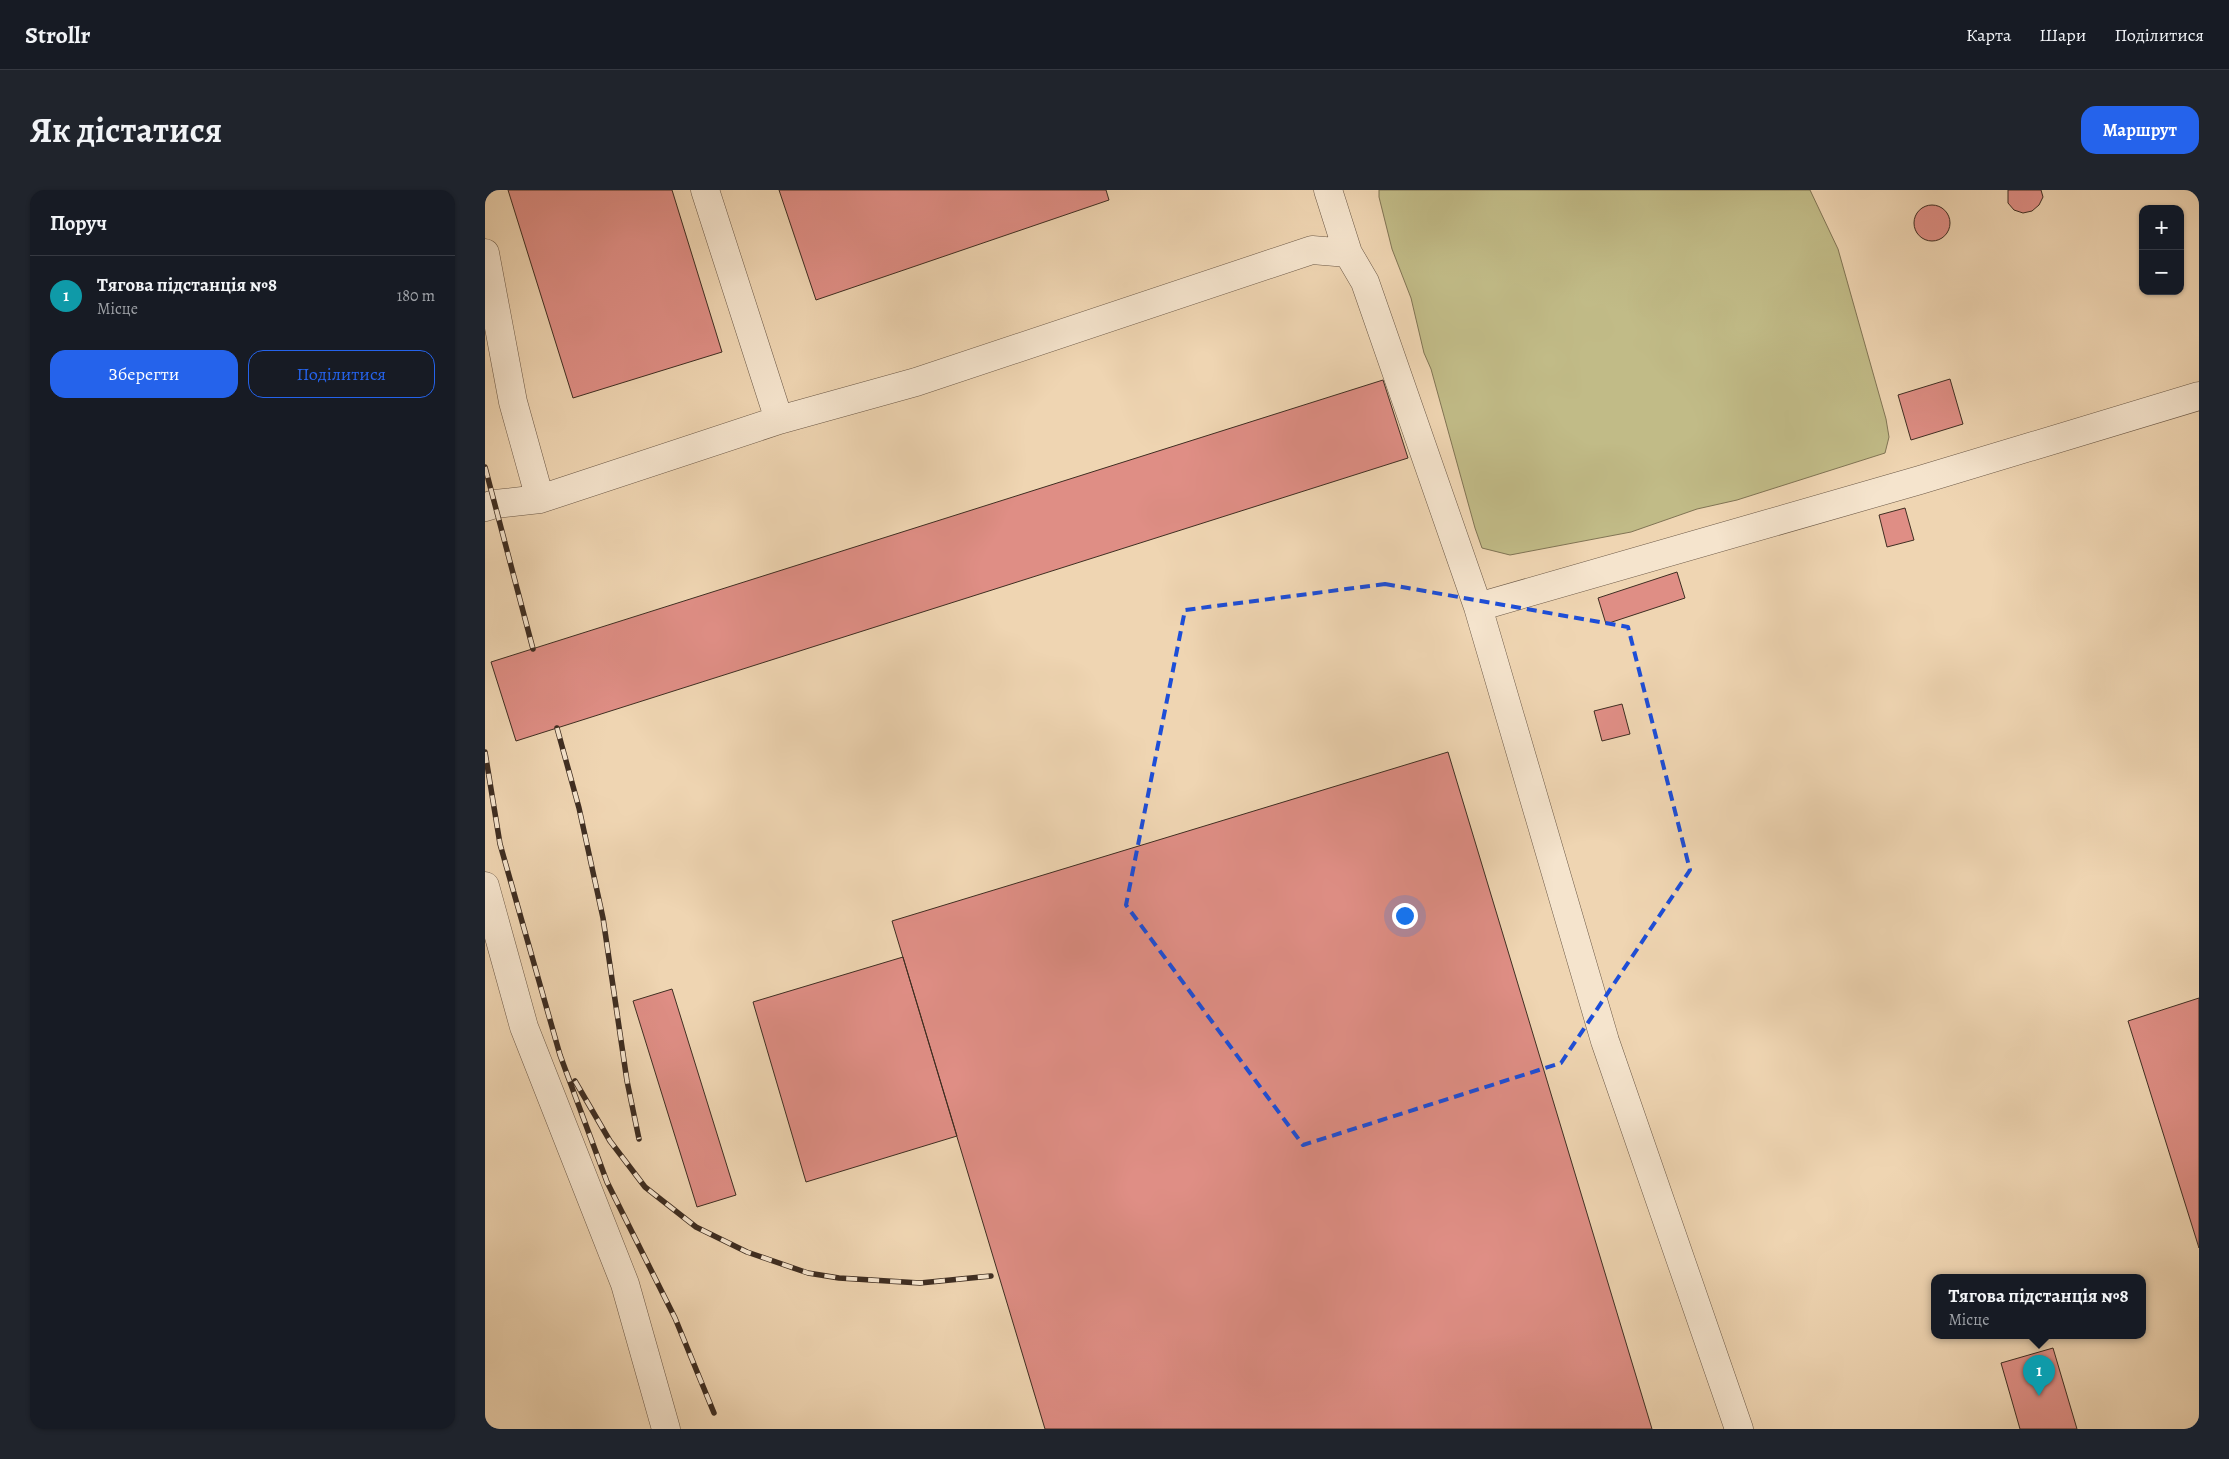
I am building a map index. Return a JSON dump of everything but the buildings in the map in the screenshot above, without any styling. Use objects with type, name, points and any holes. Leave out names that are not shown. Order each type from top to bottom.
[{"type":"lane","points":[[705,190],[779,420]]},
{"type":"lane","points":[[1328,190],[1348,253],[1365,282],[1478,606],[1605,1041],[1739,1429]]},
{"type":"lane","points":[[485,507],[495,504],[540,499],[779,420],[916,382],[1312,250],[1348,253]]},
{"type":"lane","points":[[485,253],[513,402],[540,499]]},
{"type":"lane","points":[[1478,606],[1920,480],[2199,396]]},
{"type":"lane","points":[[485,886],[524,1027],[625,1284],[667,1429]]},
{"type":"highlighted area","points":[[1385,584],[1628,627],[1690,870],[1561,1063],[1303,1145],[1126,905],[1185,610]]},
{"type":"shaded area","points":[[1379,190],[1810,190],[1838,249],[1886,419],[1889,437],[1885,453],[1737,500],[1697,509],[1631,532],[1510,555],[1482,548],[1431,369],[1424,353],[1411,298],[1392,249],[1379,197]]},
{"type":"railway","points":[[485,467],[533,649]]},
{"type":"railway","points":[[557,728],[579,808],[603,918],[627,1081],[639,1139]]},
{"type":"railway","points":[[485,752],[500,844],[560,1055],[607,1182],[675,1318],[714,1413]]},
{"type":"railway","points":[[575,1081],[610,1141],[645,1187],[696,1227],[747,1252],[808,1273],[839,1278],[920,1283],[991,1276]]},
{"type":"place","name":"Тягова підстанція №8","points":[[2039,1396]]}]
